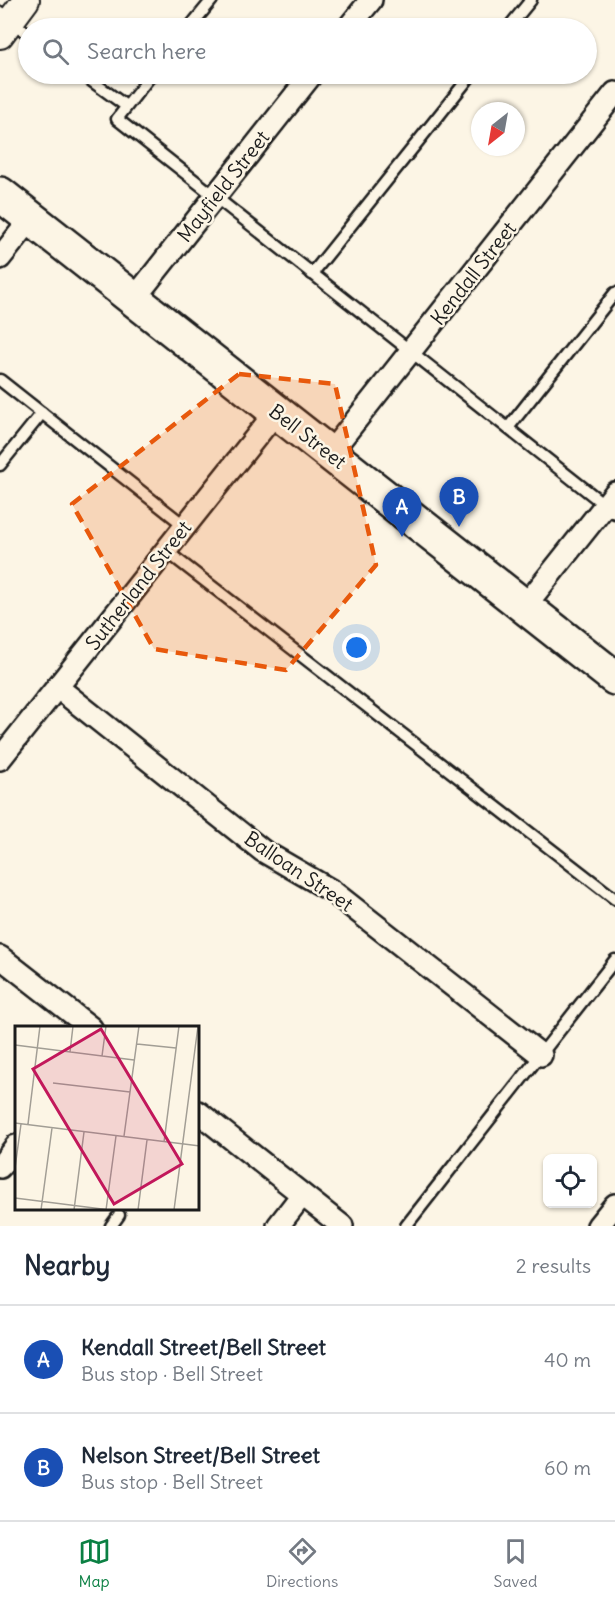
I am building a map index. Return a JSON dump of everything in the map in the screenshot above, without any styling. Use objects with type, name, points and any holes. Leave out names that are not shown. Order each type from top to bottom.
[{"type":"highway","name":"Bell Street","points":[[0,194],[615,678]]},
{"type":"street","points":[[10,26],[26,0]]},
{"type":"street","points":[[356,18],[371,0]]},
{"type":"street","name":"Mayfield Street","points":[[134,299],[304,84]]},
{"type":"street","name":"Kendall Street","points":[[330,453],[615,93]]},
{"type":"street","points":[[0,258],[31,219]]},
{"type":"street","name":"Sutherland Street","points":[[0,759],[276,412]]},
{"type":"street","points":[[525,606],[612,504]]},
{"type":"street","name":"Balloan Street","points":[[57,687],[263,851],[332,891],[541,1055]]},
{"type":"street","points":[[0,957],[88,1026]]},
{"type":"street","points":[[200,1114],[342,1226]]},
{"type":"street","points":[[0,1167],[15,1147]]},
{"type":"street","points":[[278,1226],[302,1195]]},
{"type":"street","points":[[598,1226],[615,1205]]},
{"type":"lane","points":[[197,18],[212,0]]},
{"type":"lane","points":[[516,18],[531,0]]},
{"type":"lane","points":[[96,84],[126,106]]},
{"type":"lane","points":[[144,84],[117,119],[508,428],[612,504]]},
{"type":"lane","points":[[312,274],[464,84]]},
{"type":"lane","points":[[508,428],[615,293]]},
{"type":"lane","points":[[0,380],[184,526]]},
{"type":"lane","points":[[0,465],[42,413]]},
{"type":"lane","points":[[165,550],[615,899]]},
{"type":"lane","points":[[406,1226],[615,960]]},
{"type":"lane","points":[[111,1226],[119,1215]]},
{"type":"highlighted area","points":[[239,374],[335,384],[376,565],[286,670],[154,649],[72,504]]},
{"type":"place","name":"Nelson Street/Bell Street","points":[[459,527]]},
{"type":"place","name":"Kendall Street/Bell Street","points":[[402,537]]}]
